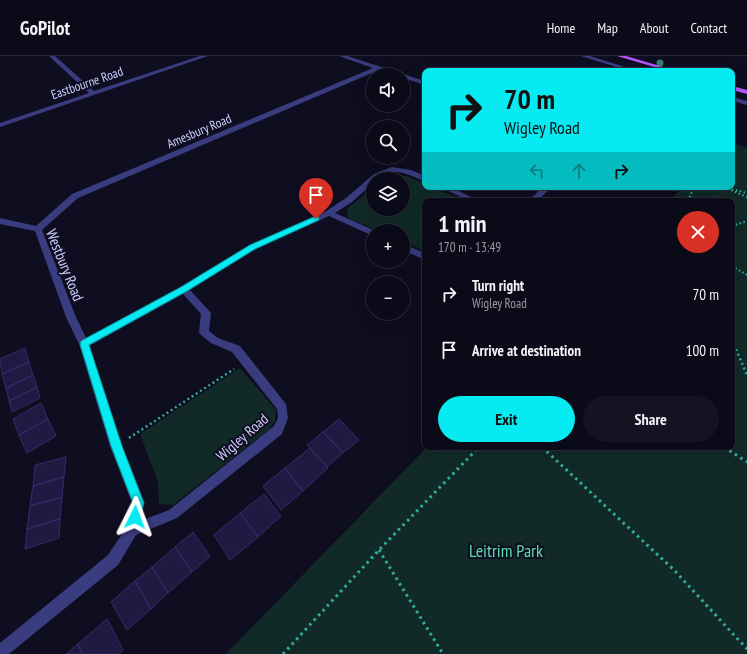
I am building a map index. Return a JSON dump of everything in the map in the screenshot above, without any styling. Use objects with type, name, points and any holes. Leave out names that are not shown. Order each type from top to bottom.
[{"type":"main road","points":[[620,56],[663,68]]},
{"type":"main road","points":[[735,89],[747,92]]},
{"type":"street","points":[[52,56],[92,93]]},
{"type":"street","name":"Eastbourne Road","points":[[0,125],[204,56]]},
{"type":"street","points":[[342,56],[378,68]]},
{"type":"street","points":[[584,56],[625,68]]},
{"type":"street","name":"Amesbury Road","points":[[38,229],[76,196],[366,73]]},
{"type":"street","points":[[410,79],[422,83]]},
{"type":"street","points":[[735,100],[747,104]]},
{"type":"street","points":[[0,652],[113,560],[132,531],[138,503],[116,446],[84,344],[184,289],[253,247],[329,213],[349,200],[377,176],[392,169],[408,172],[422,178]]},
{"type":"street","points":[[451,190],[469,198]]},
{"type":"street","points":[[535,198],[545,190]]},
{"type":"street","points":[[329,213],[366,230]]},
{"type":"street","name":"Westbury Road","points":[[0,221],[38,229],[71,317],[84,344]]},
{"type":"street","points":[[410,250],[422,256]]},
{"type":"street","name":"Wigley Road","points":[[132,531],[173,514],[278,430],[283,418],[282,407],[236,349],[226,343],[216,342],[208,337],[204,332],[206,313],[184,289]]},
{"type":"path","points":[[732,190],[747,197]]},
{"type":"path","points":[[735,190],[747,193]]},
{"type":"path","points":[[735,225],[747,221]]},
{"type":"path","points":[[735,268],[747,275]]},
{"type":"path","points":[[735,347],[747,375]]},
{"type":"path","points":[[116,446],[246,361]]},
{"type":"path","points":[[283,654],[379,550],[476,450]]},
{"type":"path","points":[[545,450],[620,518],[713,610],[747,649]]},
{"type":"path","points":[[729,450],[747,462]]},
{"type":"path","points":[[379,550],[443,654]]},
{"type":"green space","name":"Leitrim Park","points":[[735,144],[747,148],[747,654],[226,654],[424,450],[735,450],[735,198],[673,198],[679,190],[735,190]]},
{"type":"green space","points":[[410,177],[422,183],[422,190],[439,190],[458,198],[422,198],[422,250],[410,244],[410,224],[366,224],[366,226],[348,218],[347,212],[349,207],[366,194],[366,216],[410,216]]},
{"type":"green space","points":[[240,368],[276,410],[275,421],[269,429],[173,505],[159,504],[158,482],[140,434]]},
{"type":"building","points":[[25,348],[29,362],[2,374],[0,359]]},
{"type":"building","points":[[29,362],[33,375],[6,388],[2,374]]},
{"type":"building","points":[[33,375],[37,387],[9,401],[6,388]]},
{"type":"building","points":[[37,387],[40,398],[12,412],[9,401]]},
{"type":"building","points":[[41,403],[48,419],[19,435],[13,419]]},
{"type":"building","points":[[48,419],[56,436],[27,453],[19,435]]},
{"type":"building","points":[[339,419],[359,440],[343,453],[323,432]]},
{"type":"building","points":[[323,432],[343,453],[327,467],[307,445]]},
{"type":"building","points":[[310,448],[328,468],[303,491],[285,468]]},
{"type":"building","points":[[66,457],[64,477],[33,486],[35,465]]},
{"type":"building","points":[[285,468],[303,491],[281,510],[263,486]]},
{"type":"building","points":[[64,477],[62,497],[30,506],[33,486]]},
{"type":"building","points":[[264,494],[281,516],[258,537],[240,513]]},
{"type":"building","points":[[62,497],[60,519],[27,529],[30,506]]},
{"type":"building","points":[[240,513],[258,537],[230,560],[214,535]]},
{"type":"building","points":[[60,519],[59,538],[25,549],[27,529]]},
{"type":"building","points":[[193,532],[210,556],[192,572],[175,547]]},
{"type":"building","points":[[175,547],[192,572],[168,593],[152,567]]},
{"type":"building","points":[[152,567],[168,593],[151,609],[135,581]]},
{"type":"building","points":[[135,581],[151,609],[127,630],[111,602]]},
{"type":"building","points":[[107,619],[123,650],[119,654],[82,654],[78,644]]},
{"type":"building","points":[[78,644],[82,654],[66,654]]},
{"type":"route","points":[[135,517],[138,503],[116,446],[84,344],[184,289],[253,247],[316,219]]}]
